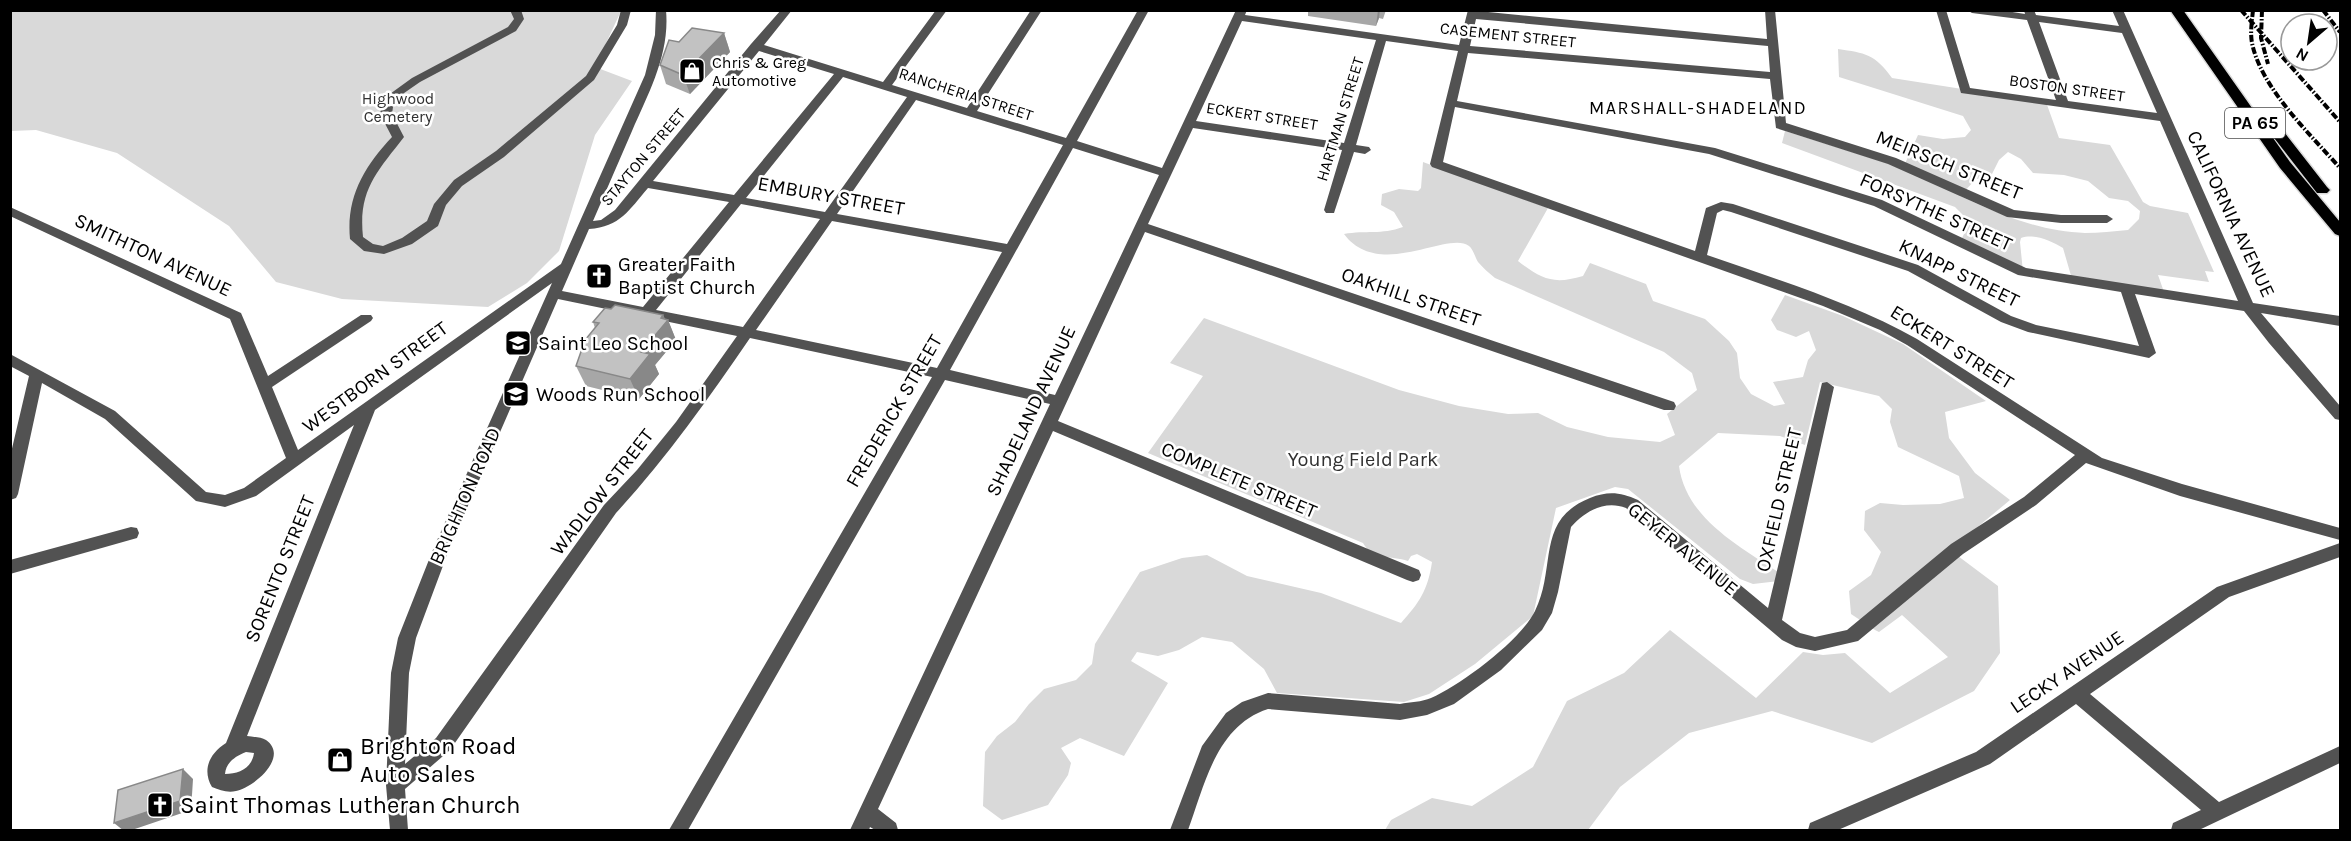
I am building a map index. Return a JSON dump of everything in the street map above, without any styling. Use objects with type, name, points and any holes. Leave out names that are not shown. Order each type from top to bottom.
[{"type":"highway","name":"PA 65","points":[[2176,10],[2285,165],[2340,231]]},
{"type":"highway","name":"PA 65","points":[[2191,10],[2281,139],[2340,212]]},
{"type":"street","points":[[514,10],[519,19],[512,29],[416,80],[389,99],[386,114],[398,137],[368,174],[358,192],[358,204],[353,218],[357,239],[369,248],[384,250],[392,247],[407,241],[433,223],[440,204],[458,183],[500,154],[590,78],[622,25],[626,10]]},
{"type":"street","name":"BRIGHTON ROAD","points":[[399,831],[395,785],[400,673],[407,638],[442,547],[651,75],[659,50],[661,10]]},
{"type":"street","name":"STAYTON STREET","points":[[584,225],[610,222],[787,10]]},
{"type":"street","points":[[886,86],[942,10]]},
{"type":"street","points":[[969,114],[1037,10]]},
{"type":"street","name":"FREDERICK STREET","points":[[678,831],[1011,249],[1144,10]]},
{"type":"street","points":[[1770,10],[1776,76]]},
{"type":"street","name":"BOSTON STREET","points":[[1941,10],[1965,91],[2165,118]]},
{"type":"street","points":[[1972,10],[2031,14],[2126,30]]},
{"type":"street","name":"CALIFORNIA AVENUE","points":[[2117,10],[2247,305],[2274,340],[2340,415]]},
{"type":"street","points":[[1450,103],[1473,13],[1773,43]]},
{"type":"street","name":"CASEMENT STREET","points":[[1240,14],[1464,49],[1776,76]]},
{"type":"street","name":"SHADELAND AVENUE","points":[[860,831],[1240,14]]},
{"type":"street","points":[[2031,14],[2063,104]]},
{"type":"street","name":"HARTMAN STREET","points":[[1330,210],[1382,37]]},
{"type":"street","name":"RANCHERIA STREET","points":[[755,46],[1166,173]]},
{"type":"street","points":[[646,313],[842,72]]},
{"type":"street","name":"MEIRSCH STREET","points":[[1776,76],[1780,125],[1892,161],[2012,214],[2061,219],[2108,219]]},
{"type":"street","name":"WADLOW STREET","points":[[395,785],[443,744],[610,509],[643,474],[681,426],[913,96]]},
{"type":"street","name":"ECKERT STREET","points":[[1450,103],[1436,164],[1828,303],[1904,336],[2085,455],[2180,490],[2340,534]]},
{"type":"street","name":"FORSYTHE STREET","points":[[1450,103],[1711,151],[1878,203],[2023,272],[2340,321]]},
{"type":"street","name":"ECKERT STREET","points":[[1189,124],[1365,150]]},
{"type":"street","name":"EMBURY STREET","points":[[643,183],[1011,249]]},
{"type":"street","name":"KNAPP STREET","points":[[1700,258],[1708,218],[1714,208],[1721,206],[1733,208],[1913,268],[2006,319],[2032,329],[2149,353],[2126,287]]},
{"type":"street","name":"SMITHTON AVENUE","points":[[10,211],[236,316],[295,460]]},
{"type":"street","name":"OAKHILL STREET","points":[[1141,226],[1669,406]]},
{"type":"street","name":"WESTBORN STREET","points":[[37,373],[110,415],[202,497],[225,501],[237,498],[295,460],[566,267]]},
{"type":"street","points":[[554,294],[941,372],[1059,401]]},
{"type":"street","points":[[265,385],[366,318]]},
{"type":"street","points":[[10,359],[37,373],[10,494]]},
{"type":"street","name":"OXFIELD STREET","points":[[1773,623],[1827,387]]},
{"type":"street","name":"SORENTO STREET","points":[[233,749],[369,406]]},
{"type":"street","name":"COMPLETE STREET","points":[[1049,423],[1413,575]]},
{"type":"street","name":"GEYER AVENUE","points":[[1179,831],[1204,762],[1219,734],[1245,709],[1268,701],[1391,712],[1420,709],[1438,704],[1454,695],[1506,656],[1524,640],[1542,615],[1554,577],[1564,520],[1576,512],[1607,499],[1619,499],[1632,504],[1788,635],[1805,643],[1827,643],[1852,636],[1957,549],[2030,501],[2085,455]]},
{"type":"street","points":[[10,567],[131,532]]},
{"type":"street","name":"LECKY AVENUE","points":[[1817,831],[1983,758],[2223,592],[2340,550]]},
{"type":"street","points":[[2076,693],[2218,813]]},
{"type":"street","points":[[2180,831],[2340,754]]},
{"type":"street","points":[[868,813],[889,831]]},
{"type":"green space","name":"Highwood Cemetery","points":[[10,11],[621,11],[595,67],[632,81],[595,135],[559,251],[527,283],[488,307],[342,299],[276,282],[229,226],[117,153],[36,130],[11,131]]},
{"type":"green space","points":[[1838,49],[1875,59],[1892,78],[2046,102],[2059,138],[2110,145],[2143,202],[2150,206],[2188,213],[2214,272],[2205,271],[2209,282],[2158,275],[2164,292],[2072,279],[2063,248],[2048,240],[2031,236],[2021,238],[2020,242],[2023,272],[1960,242],[1970,222],[1955,207],[1782,143],[1785,131],[1903,168],[1918,135],[1943,139],[1965,137],[1971,130],[1963,116],[1839,77]],"holes":[[[2008,152],[2021,159],[2033,173],[2064,175],[2088,181],[2109,198],[2128,201],[2140,211],[2139,219],[2128,230],[2069,232],[2021,221],[1960,196],[1976,179],[1990,178],[1999,160]]]},
{"type":"green space","name":"Young Field Park","points":[[1423,162],[1548,208],[1518,261],[1548,279],[1563,280],[1583,276],[1590,263],[1646,284],[1653,301],[1705,319],[1729,341],[1737,353],[1740,378],[1751,394],[1774,406],[1785,404],[1773,382],[1803,377],[1808,360],[1816,350],[1809,331],[1796,337],[1777,330],[1771,320],[1785,295],[1843,316],[1903,344],[1986,401],[1945,412],[1949,438],[1975,473],[2010,500],[1950,550],[1998,586],[2000,653],[1974,691],[1872,743],[1772,711],[1689,733],[1620,787],[1588,830],[1385,830],[1391,820],[1432,798],[1472,806],[1533,767],[1567,701],[1624,673],[1670,630],[1756,698],[1803,652],[1823,655],[1845,653],[1890,693],[1948,657],[1902,615],[1879,632],[1851,614],[1849,591],[1871,575],[1881,552],[1864,530],[1865,511],[1880,503],[1940,504],[1964,498],[1959,476],[1898,447],[1890,422],[1892,409],[1879,396],[1820,382],[1805,445],[1780,436],[1718,433],[1679,466],[1684,485],[1692,501],[1704,516],[1733,542],[1781,574],[1779,581],[1753,584],[1740,579],[1628,489],[1615,487],[1556,508],[1533,616],[1475,664],[1429,694],[1404,702],[1277,693],[1264,669],[1232,642],[1202,637],[1179,650],[1158,656],[1137,652],[1131,661],[1168,683],[1124,756],[1080,738],[1061,748],[1071,763],[1068,775],[1048,805],[1002,820],[983,806],[985,752],[997,736],[1015,722],[1044,689],[1076,680],[1092,664],[1095,644],[1140,572],[1182,558],[1207,555],[1247,576],[1321,593],[1401,623],[1418,602],[1425,588],[1432,562],[1417,554],[1411,556],[1408,561],[1377,555],[1367,549],[1363,543],[1148,453],[1203,376],[1170,363],[1204,318],[1399,390],[1459,406],[1508,414],[1538,413],[1567,427],[1608,437],[1660,442],[1675,435],[1667,414],[1697,390],[1692,373],[1664,352],[1495,278],[1478,262],[1469,246],[1459,243],[1412,252],[1375,253],[1359,247],[1344,234],[1388,231],[1403,227],[1394,212],[1381,205],[1382,194],[1399,189],[1418,191],[1421,188]]},
{"type":"building","points":[[692,28],[724,33],[683,75],[660,65],[669,40],[679,42]]},
{"type":"building","points":[[615,305],[663,315],[661,318],[668,320],[641,352],[650,354],[630,379],[576,366],[585,340],[599,323],[593,322],[605,308],[611,309]]},
{"type":"building","points":[[183,769],[180,801],[114,823],[118,790]]},
{"type":"railway","points":[[2241,10],[2252,22]]},
{"type":"railway","points":[[2252,22],[2253,10]]},
{"type":"railway","points":[[2261,33],[2262,10]]},
{"type":"railway","points":[[2323,10],[2340,32]]},
{"type":"railway","points":[[2252,22],[2261,33]]},
{"type":"railway","points":[[2252,22],[2252,43],[2265,77],[2288,110],[2340,168]]},
{"type":"railway","points":[[2261,33],[2340,122]]},
{"type":"railway","points":[[2261,33],[2268,64]]},
{"type":"place","name":"Chris & Greg Automotive","points":[[692,71]]},
{"type":"place","name":"Greater Faith Baptist Church","points":[[599,276]]},
{"type":"place","name":"Saint Leo School","points":[[518,343]]},
{"type":"place","name":"Woods Run School","points":[[516,394]]},
{"type":"place","name":"Brighton Road Auto Sales","points":[[340,760]]},
{"type":"place","name":"Saint Thomas Lutheran Church","points":[[160,805]]},
{"type":"district","name":"MARSHALL-SHADELAND","points":[[1698,108]]}]
